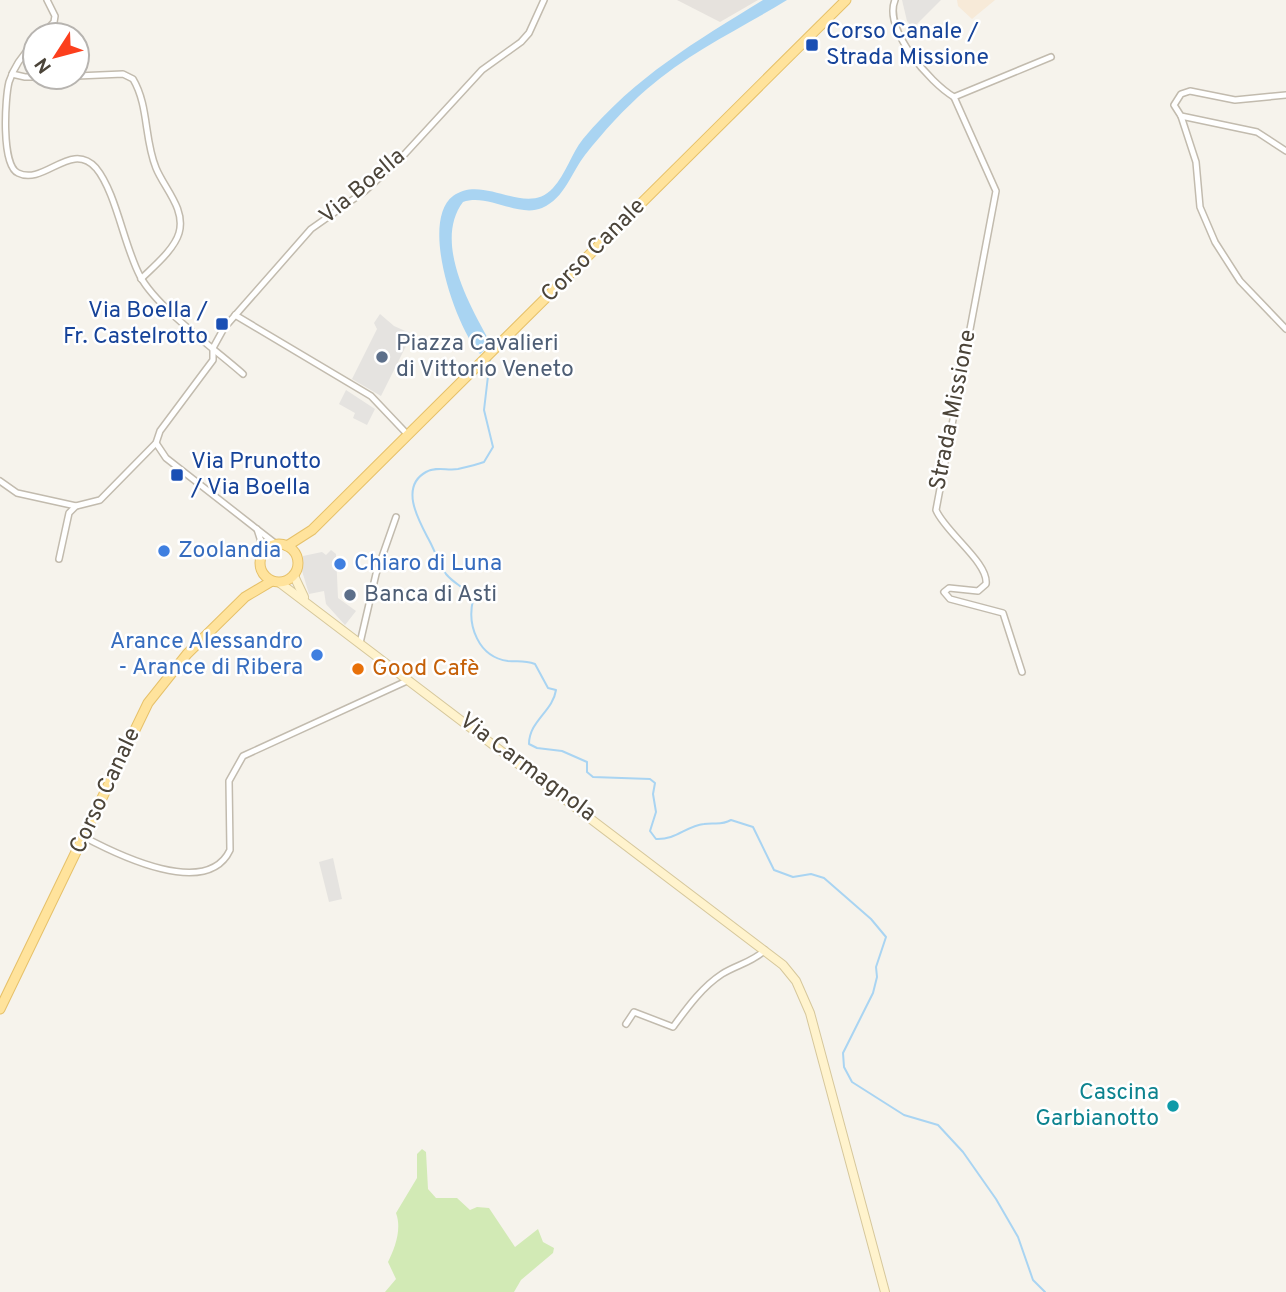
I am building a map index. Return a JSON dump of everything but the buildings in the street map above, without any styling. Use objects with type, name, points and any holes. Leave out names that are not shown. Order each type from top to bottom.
[{"type":"main road","name":"Corso Canale","points":[[287,546],[312,530],[846,0]]},
{"type":"main road","name":"Corso Canale","points":[[245,597],[294,576],[298,565],[296,555],[312,530]]},
{"type":"main road","points":[[264,551],[276,544],[287,546],[296,555]]},
{"type":"main road","name":"Corso Canale","points":[[0,1009],[148,703],[187,654],[245,597],[260,569],[264,551]]},
{"type":"main road","points":[[260,569],[276,582]]},
{"type":"main road","name":"Via Carmagnola","points":[[294,576],[307,602]]},
{"type":"main road","name":"Via Carmagnola","points":[[276,582],[307,602],[765,950],[796,981],[810,1013],[886,1292]]},
{"type":"street","points":[[47,0],[55,16],[52,21]]},
{"type":"street","name":"Via Boella","points":[[76,506],[100,500],[156,443],[160,431],[213,360],[213,348],[235,314],[311,229],[365,191],[402,157],[482,70],[521,42],[529,33],[544,0]]},
{"type":"street","name":"Strada Missione","points":[[895,0],[892,11],[903,44],[922,68],[954,97],[996,191],[936,510],[945,526],[984,570],[986,584],[978,591],[949,588],[943,592],[950,598],[1003,612],[1022,672]]},
{"type":"street","points":[[954,97],[962,96],[1051,57]]},
{"type":"street","points":[[21,61],[12,74],[7,102],[9,164],[18,173],[27,175],[82,158],[93,165],[107,189],[130,257],[151,293],[243,374]]},
{"type":"street","points":[[12,74],[21,76]]},
{"type":"street","points":[[91,75],[123,74],[133,79],[144,104],[148,142],[155,166],[178,208],[180,220],[176,239],[141,279]]},
{"type":"street","points":[[1286,95],[1235,100],[1190,91],[1175,99],[1174,105],[1181,116],[1196,162],[1200,207],[1214,242],[1225,263],[1286,329]]},
{"type":"street","points":[[1181,116],[1257,132],[1286,151]]},
{"type":"street","points":[[0,165],[9,164]]},
{"type":"street","points":[[235,314],[370,396],[408,435]]},
{"type":"street","points":[[156,443],[166,458],[276,544]]},
{"type":"street","points":[[0,481],[17,493],[76,506]]},
{"type":"street","points":[[60,559],[69,513],[76,506]]},
{"type":"street","points":[[360,643],[376,574],[396,517]]},
{"type":"street","points":[[256,526],[264,551]]},
{"type":"street","points":[[85,837],[136,862],[196,872],[212,869],[226,859],[230,850],[229,781],[232,770],[243,756],[409,680]]},
{"type":"street","points":[[626,1024],[634,1012],[673,1027],[713,981],[758,958],[765,950]]},
{"type":"shaded area","points":[[677,0],[758,0],[720,22]]},
{"type":"shaded area","points":[[902,0],[941,0],[913,28],[907,21]]},
{"type":"shaded area","points":[[957,0],[995,0],[972,19],[958,6]]},
{"type":"shaded area","name":"Piazza Cavalieri di Vittorio Veneto","points":[[380,314],[394,326],[412,334],[381,396],[352,379],[377,329],[374,323]]},
{"type":"shaded area","points":[[346,390],[375,409],[367,425],[353,418],[355,413],[339,404]]},
{"type":"shaded area","points":[[331,550],[336,554],[338,598],[356,611],[345,625],[326,604],[324,591],[309,594],[302,571],[303,556],[322,552],[326,555]]},
{"type":"shaded area","points":[[333,858],[342,899],[329,902],[319,862]]},
{"type":"green space","points":[[422,1149],[426,1152],[428,1189],[436,1198],[457,1198],[470,1210],[477,1207],[489,1208],[515,1247],[538,1229],[543,1242],[554,1248],[553,1253],[521,1280],[514,1292],[385,1292],[396,1279],[388,1262],[398,1232],[396,1213],[417,1178],[417,1154]]},
{"type":"water","points":[[763,0],[787,0],[697,52],[647,89],[599,137],[562,192],[550,204],[533,210],[523,210],[483,201],[463,202],[455,218],[453,254],[465,293],[491,344],[480,354],[461,322],[452,299],[440,251],[443,209],[453,196],[465,190],[478,189],[518,198],[542,196],[558,182],[583,139],[645,78]]},
{"type":"waterway","points":[[490,359],[484,410],[493,447],[484,462],[458,469],[434,469],[426,472],[418,478],[412,495],[417,514],[444,570],[473,600],[472,620],[482,647],[498,658],[535,664],[548,688],[556,690],[551,704],[533,729],[529,744],[537,748],[562,751],[587,762],[587,772],[593,777],[650,779],[655,783],[653,794],[656,812],[650,831],[656,839],[663,839],[698,825],[731,820],[753,827],[774,870],[793,877],[811,874],[824,878],[871,919],[886,937],[876,967],[877,977],[873,993],[843,1053],[844,1067],[852,1082],[904,1115],[938,1125],[963,1152],[996,1199],[1018,1237],[1033,1280],[1045,1292]]},
{"type":"place","name":"Corso Canale / Strada Missione","points":[[812,45]]},
{"type":"place","name":"Via Boella / Fr. Castelrotto","points":[[222,324]]},
{"type":"place","name":"Piazza Cavalieri di Vittorio Veneto","points":[[382,357]]},
{"type":"place","name":"Via Prunotto / Via Boella","points":[[177,475]]},
{"type":"place","name":"Zoolandia","points":[[164,551]]},
{"type":"place","name":"Chiaro di Luna","points":[[340,564]]},
{"type":"place","name":"Banca di Asti","points":[[350,595]]},
{"type":"place","name":"Arance Alessandro - Arance di Ribera","points":[[317,655]]},
{"type":"place","name":"Good Cafè","points":[[358,669]]},
{"type":"place","name":"Cascina Garbianotto","points":[[1173,1106]]}]
